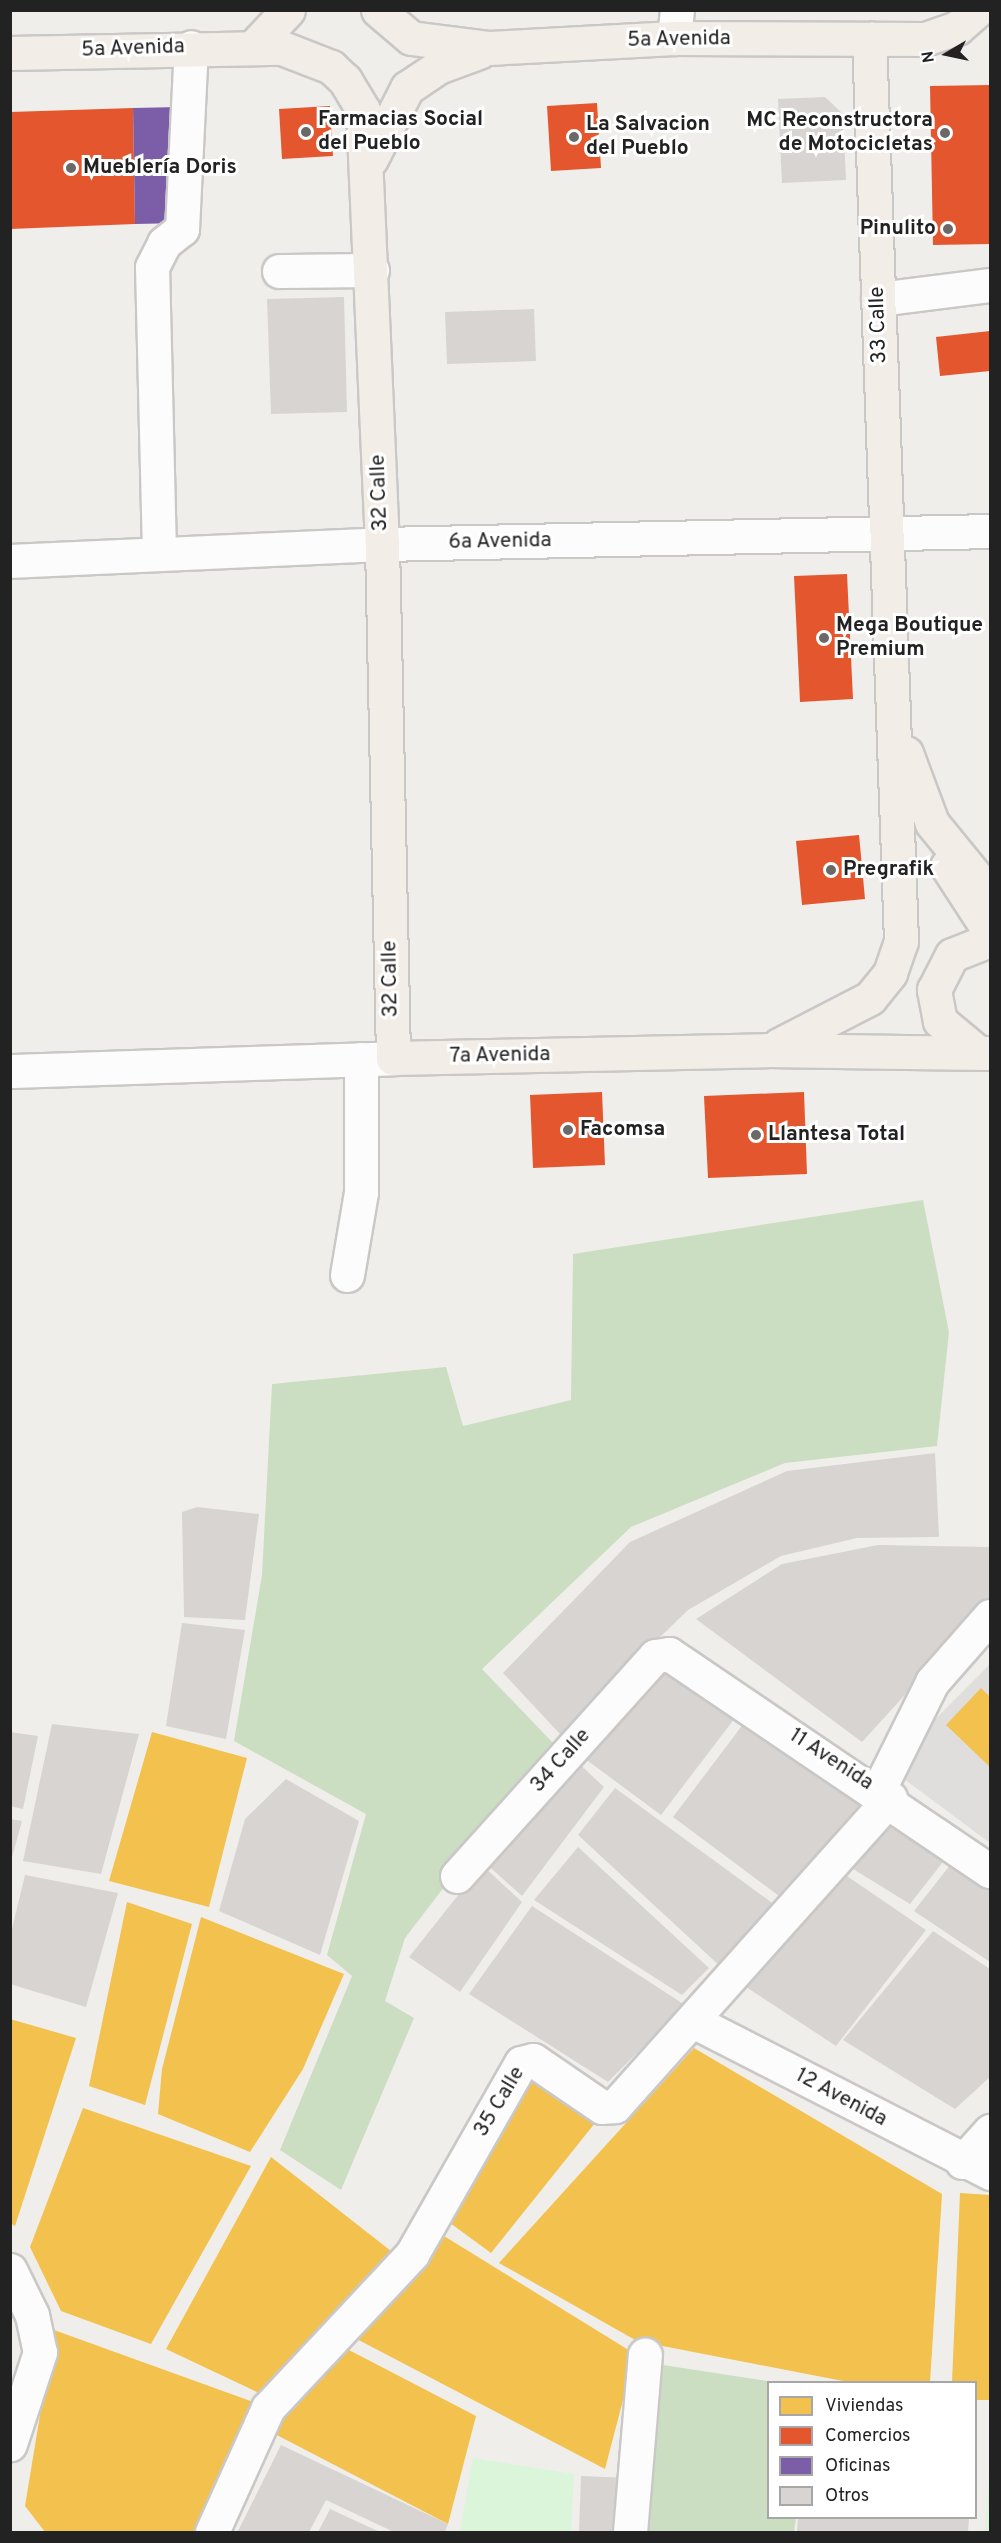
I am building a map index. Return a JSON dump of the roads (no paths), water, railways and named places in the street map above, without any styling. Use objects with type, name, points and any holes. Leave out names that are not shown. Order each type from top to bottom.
[{"type":"main road","points":[[255,45],[288,10]]},
{"type":"main road","name":"5a Avenida","points":[[378,10],[411,38],[489,48]]},
{"type":"main road","points":[[869,39],[925,39],[957,28],[978,10]]},
{"type":"main road","name":"5a Avenida","points":[[368,169],[381,130],[407,88],[438,67],[489,48],[676,24],[869,39]]},
{"type":"main road","name":"33 Calle","points":[[766,1050],[860,1005],[895,963],[902,927],[897,729],[886,534],[869,39]]},
{"type":"main road","name":"5a Avenida","points":[[10,53],[255,45]]},
{"type":"main road","name":"32 Calle","points":[[255,45],[300,53],[345,80],[363,110],[368,169],[382,544],[393,1058]]},
{"type":"main road","points":[[897,729],[958,887],[990,932]]},
{"type":"main road","points":[[932,823],[990,894]]},
{"type":"main road","points":[[983,1052],[940,1021],[934,990],[952,955],[990,940]]},
{"type":"main road","name":"7a Avenida","points":[[393,1058],[766,1050],[983,1052]]},
{"type":"street","points":[[159,552],[152,267],[164,243],[182,229],[191,47]]},
{"type":"street","points":[[279,271],[372,270]]},
{"type":"street","points":[[878,299],[990,285]]},
{"type":"street","name":"6a Avenida","points":[[10,561],[159,552],[382,544],[990,531]]},
{"type":"street","name":"7a Avenida","points":[[10,1071],[393,1058]]},
{"type":"street","points":[[347,1275],[362,1192],[361,1059]]},
{"type":"street","name":"35 Calle","points":[[212,2532],[268,2408],[412,2254],[521,2063],[533,2060],[608,2109],[693,2021],[884,1795],[932,1682],[990,1616]]},
{"type":"street","name":"11 Avenida","points":[[669,1654],[884,1795],[990,1870]]},
{"type":"street","name":"34 Calle","points":[[457,1876],[655,1656],[669,1654]]},
{"type":"street","name":"12 Avenida","points":[[693,2021],[976,2167]]},
{"type":"street","points":[[976,2167],[990,2131]]},
{"type":"street","points":[[10,2270],[32,2315],[40,2352],[10,2444]]},
{"type":"street","points":[[630,2532],[645,2355]]},
{"type":"place","name":"Farmacias Social del Pueblo","points":[[306,132]]},
{"type":"place","name":"MC Reconstructora de Motocicletas","points":[[945,133]]},
{"type":"place","name":"La Salvacion del Pueblo","points":[[574,137]]},
{"type":"place","name":"Mueblería Doris","points":[[71,168]]},
{"type":"place","name":"Pinulito","points":[[948,229]]},
{"type":"place","name":"Mega Boutique Premium","points":[[824,638]]},
{"type":"place","name":"Pregrafik","points":[[831,870]]},
{"type":"place","name":"Facomsa","points":[[568,1130]]},
{"type":"place","name":"Llantesa Total","points":[[756,1135]]}]
